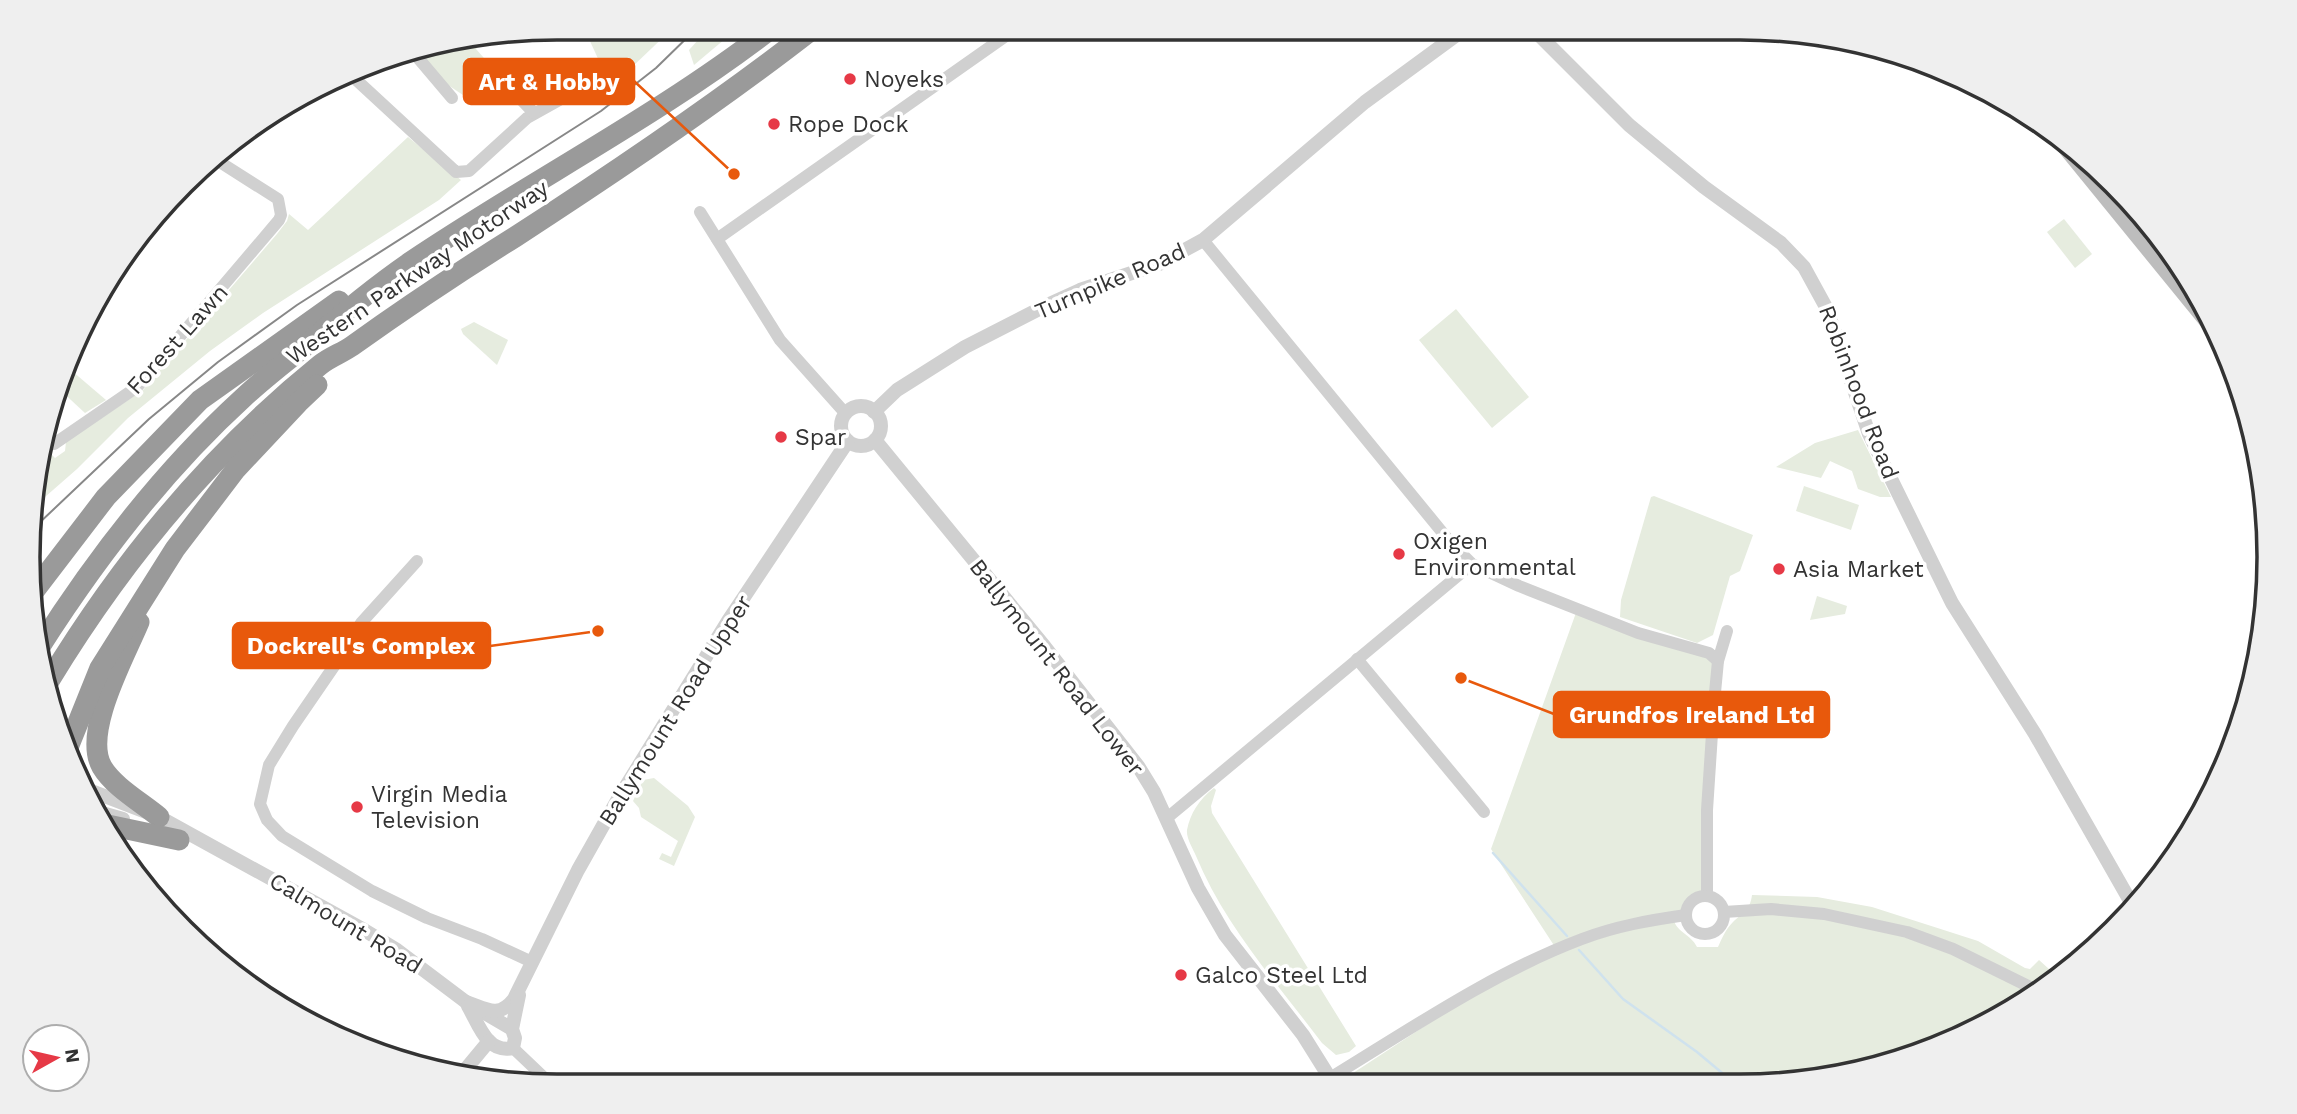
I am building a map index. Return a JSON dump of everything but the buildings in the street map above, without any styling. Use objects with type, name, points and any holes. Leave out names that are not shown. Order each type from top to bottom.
[{"type":"highway","name":"Western Parkway Motorway","points":[[47,636],[90,571],[138,509],[179,463],[242,399],[341,315],[411,262],[658,109],[757,40]]},
{"type":"highway","name":"Western Parkway Motorway","points":[[54,674],[116,579],[172,509],[271,407],[324,362],[348,349],[422,296],[654,145],[749,79],[799,40]]},
{"type":"highway","points":[[40,562],[142,450],[200,400],[383,271],[411,262]]},
{"type":"highway","points":[[73,736],[100,668],[116,638],[195,520],[236,469],[298,402],[329,374],[348,349]]},
{"type":"highway","points":[[41,582],[106,497],[200,400]]},
{"type":"highway","points":[[157,578],[105,705],[96,734],[101,766],[117,783],[159,817]]},
{"type":"highway","points":[[116,826],[179,840]]},
{"type":"main road","points":[[2087,174],[2185,295]]},
{"type":"street","points":[[717,239],[1000,40]]},
{"type":"street","name":"Turnpike Road","points":[[874,411],[897,390],[925,371],[988,336],[1080,290],[1159,264],[1203,240],[1365,102],[1450,40]]},
{"type":"street","name":"Robinhood Road","points":[[1544,40],[1629,125],[1704,187],[1781,243],[1804,267],[1827,309],[1869,433],[1952,603],[2035,734],[2129,898]]},
{"type":"street","points":[[419,59],[452,98]]},
{"type":"street","points":[[357,81],[416,137],[461,174],[468,171],[534,114],[570,94],[580,93],[590,85]]},
{"type":"street","points":[[512,90],[534,114]]},
{"type":"street","name":"Forest Lawn","points":[[54,444],[137,387],[273,229],[281,215],[278,199],[222,163]]},
{"type":"street","points":[[700,212],[780,340],[846,414]]},
{"type":"street","points":[[1203,240],[1451,542],[1472,564],[1561,604],[1637,633],[1709,653],[1718,661]]},
{"type":"street","points":[[856,407],[874,411],[881,429],[875,440],[861,446],[848,441],[841,428],[846,414],[856,407]]},
{"type":"street","name":"Ballymount Road Lower","points":[[875,440],[1115,734],[1138,766],[1167,818],[1198,888],[1225,935],[1303,1035],[1324,1074]]},
{"type":"street","name":"Ballymount Road Upper","points":[[513,1048],[515,1038],[512,1029],[520,989],[578,870],[728,621],[848,441]]},
{"type":"street","points":[[417,561],[361,623],[293,726],[269,765],[260,804],[267,820],[282,836],[372,891],[427,918],[532,962]]},
{"type":"street","points":[[1167,818],[1472,564]]},
{"type":"street","points":[[1707,896],[1707,810],[1718,661],[1727,631]]},
{"type":"street","points":[[1357,659],[1485,812]]},
{"type":"street","name":"Calmount Road","points":[[98,793],[159,817],[397,950],[466,1002],[512,1029]]},
{"type":"street","name":"Calmount Road","points":[[110,816],[221,851]]},
{"type":"street","points":[[1707,896],[1718,901],[1724,918],[1718,928],[1705,933],[1692,929],[1686,915],[1690,902],[1707,896]]},
{"type":"street","points":[[1724,912],[1771,909],[1824,914],[1908,932],[1953,949],[2028,986]]},
{"type":"street","points":[[1341,1074],[1474,989],[1548,954],[1616,929],[1686,915]]},
{"type":"street","name":"Ballymount Road Upper","points":[[466,1002],[503,1011],[520,989]]},
{"type":"street","name":"Calmount Road","points":[[466,1002],[489,1041]]},
{"type":"street","points":[[468,1066],[489,1041],[500,1050],[513,1048],[541,1074]]},
{"type":"shaded area","points":[[589,40],[660,40],[611,87]]},
{"type":"shaded area","points":[[698,40],[724,40],[694,65],[689,50]]},
{"type":"shaded area","points":[[478,47],[476,49],[505,82],[478,105],[445,83],[424,58]]},
{"type":"shaded area","points":[[408,137],[461,180],[439,200],[263,313],[210,351],[128,418],[44,498],[51,454],[55,458],[65,451],[66,442],[143,390],[277,234],[289,214],[308,230]]},
{"type":"shaded area","points":[[2064,219],[2092,254],[2075,268],[2047,232]]},
{"type":"shaded area","points":[[1456,309],[1529,397],[1492,428],[1419,340]]},
{"type":"shaded area","points":[[474,322],[508,340],[497,365],[463,334],[461,329]]},
{"type":"shaded area","points":[[75,373],[106,400],[85,413],[66,396]]},
{"type":"shaded area","points":[[1858,430],[1891,497],[1880,497],[1858,489],[1852,471],[1830,461],[1821,478],[1776,467],[1815,443]]},
{"type":"shaded area","points":[[1804,486],[1859,505],[1851,530],[1796,511]]},
{"type":"shaded area","points":[[1651,497],[1753,535],[1740,571],[1730,576],[1713,635],[1697,643],[1620,617],[1621,600]]},
{"type":"shaded area","points":[[1817,596],[1847,606],[1845,614],[1810,620]]},
{"type":"shaded area","points":[[1577,610],[1714,655],[1707,896],[1695,899],[1687,911],[1673,917],[1677,926],[1697,947],[1718,947],[1728,928],[1748,908],[1752,895],[1817,897],[1872,907],[1978,941],[2025,968],[2030,969],[2039,960],[2049,969],[2053,968],[1998,1005],[1938,1034],[1874,1056],[1841,1064],[1774,1073],[1740,1074],[1352,1074],[1472,995],[1557,950],[1491,849]]},
{"type":"shaded area","points":[[654,778],[688,806],[695,817],[674,866],[659,859],[662,853],[671,857],[678,841],[641,817],[639,808],[633,801],[643,780]]},
{"type":"shaded area","points":[[1214,788],[1216,790],[1211,806],[1212,813],[1356,1046],[1349,1052],[1336,1055],[1322,1043],[1236,930],[1208,882],[1187,830],[1196,807]]},
{"type":"waterway","points":[[1493,853],[1567,936]]},
{"type":"waterway","points":[[1579,950],[1623,999],[1723,1074]]},
{"type":"tram line","points":[[41,521],[149,419],[218,362],[297,305],[601,111],[656,68],[685,40]]},
{"type":"place","name":"Noyeks","points":[[850,79]]},
{"type":"place","name":"Rope Dock","points":[[774,124]]},
{"type":"place","name":"Art & Hobby","points":[[734,174]]},
{"type":"place","name":"Spar","points":[[781,437]]},
{"type":"place","name":"Oxigen Environmental","points":[[1399,554]]},
{"type":"place","name":"Asia Market","points":[[1779,569]]},
{"type":"place","name":"Dockrell's Complex","points":[[598,631]]},
{"type":"place","name":"Grundfos Ireland Ltd","points":[[1461,678]]},
{"type":"place","name":"Virgin Media Television","points":[[357,807]]},
{"type":"place","name":"Galco Steel Ltd","points":[[1181,975]]}]
